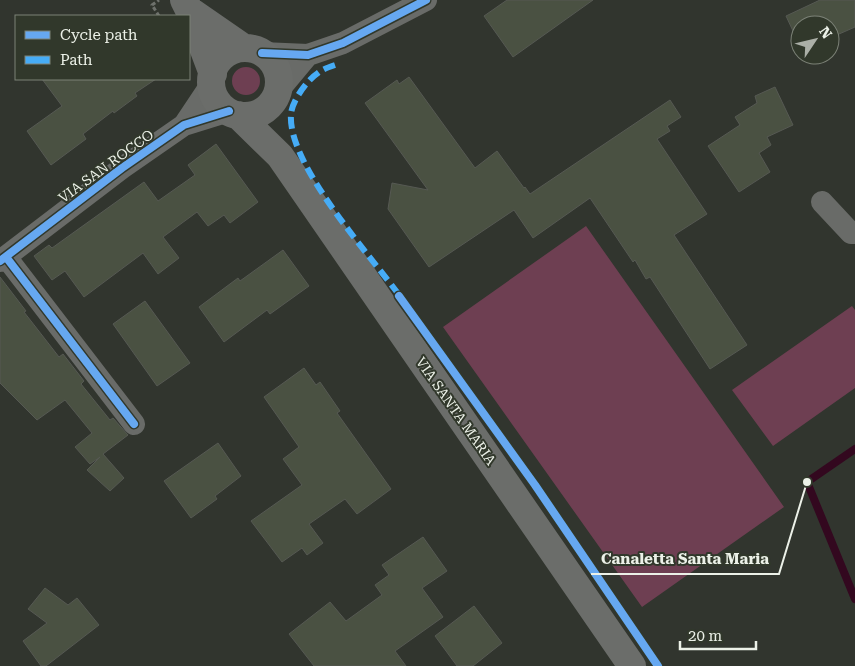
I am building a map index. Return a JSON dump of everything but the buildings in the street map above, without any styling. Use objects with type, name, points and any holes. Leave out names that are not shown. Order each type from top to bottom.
[{"type":"main road","name":"VIA SANTA MARIA","points":[[187,5],[271,60],[277,69],[279,80],[276,95],[280,156]]},
{"type":"main road","name":"VIA SANTA MARIA","points":[[187,5],[212,78],[213,92],[218,101],[280,156],[632,666]]},
{"type":"main road","points":[[212,78],[217,64],[224,55],[233,50],[253,50]]},
{"type":"main road","points":[[233,113],[257,114],[267,108],[276,95]]},
{"type":"street","points":[[253,50],[308,54],[343,43],[426,0]]},
{"type":"street","points":[[276,95],[308,54]]},
{"type":"street","name":"VIA SAN ROCCO","points":[[184,125],[212,78]]},
{"type":"street","name":"VIA SAN ROCCO","points":[[134,424],[3,259],[122,168],[184,125],[233,113]]},
{"type":"street","points":[[822,202],[851,233],[855,233]]},
{"type":"path","points":[[158,15],[152,5],[159,0]]},
{"type":"shaded area","points":[[246,67],[256,71],[260,81],[256,91],[246,95],[236,91],[232,81],[236,71]]},
{"type":"shaded area","points":[[586,226],[784,507],[642,607],[443,327]]},
{"type":"shaded area","points":[[852,306],[855,310],[855,388],[773,446],[732,390]]},
{"type":"waterway","points":[[855,449],[807,482],[855,599]]},
{"type":"marked path","points":[[335,65],[324,69],[314,76],[297,97],[291,114],[293,135],[302,159],[316,184],[402,299]]},
{"type":"cycle path","points":[[262,53],[308,55],[343,43],[426,0]]},
{"type":"cycle path","points":[[0,261],[122,168],[184,125],[229,111]]},
{"type":"cycle path","points":[[6,257],[134,424]]},
{"type":"cycle path","points":[[399,296],[535,485],[658,666]]},
{"type":"place","name":"Canaletta Santa Maria","points":[[807,482]]}]
